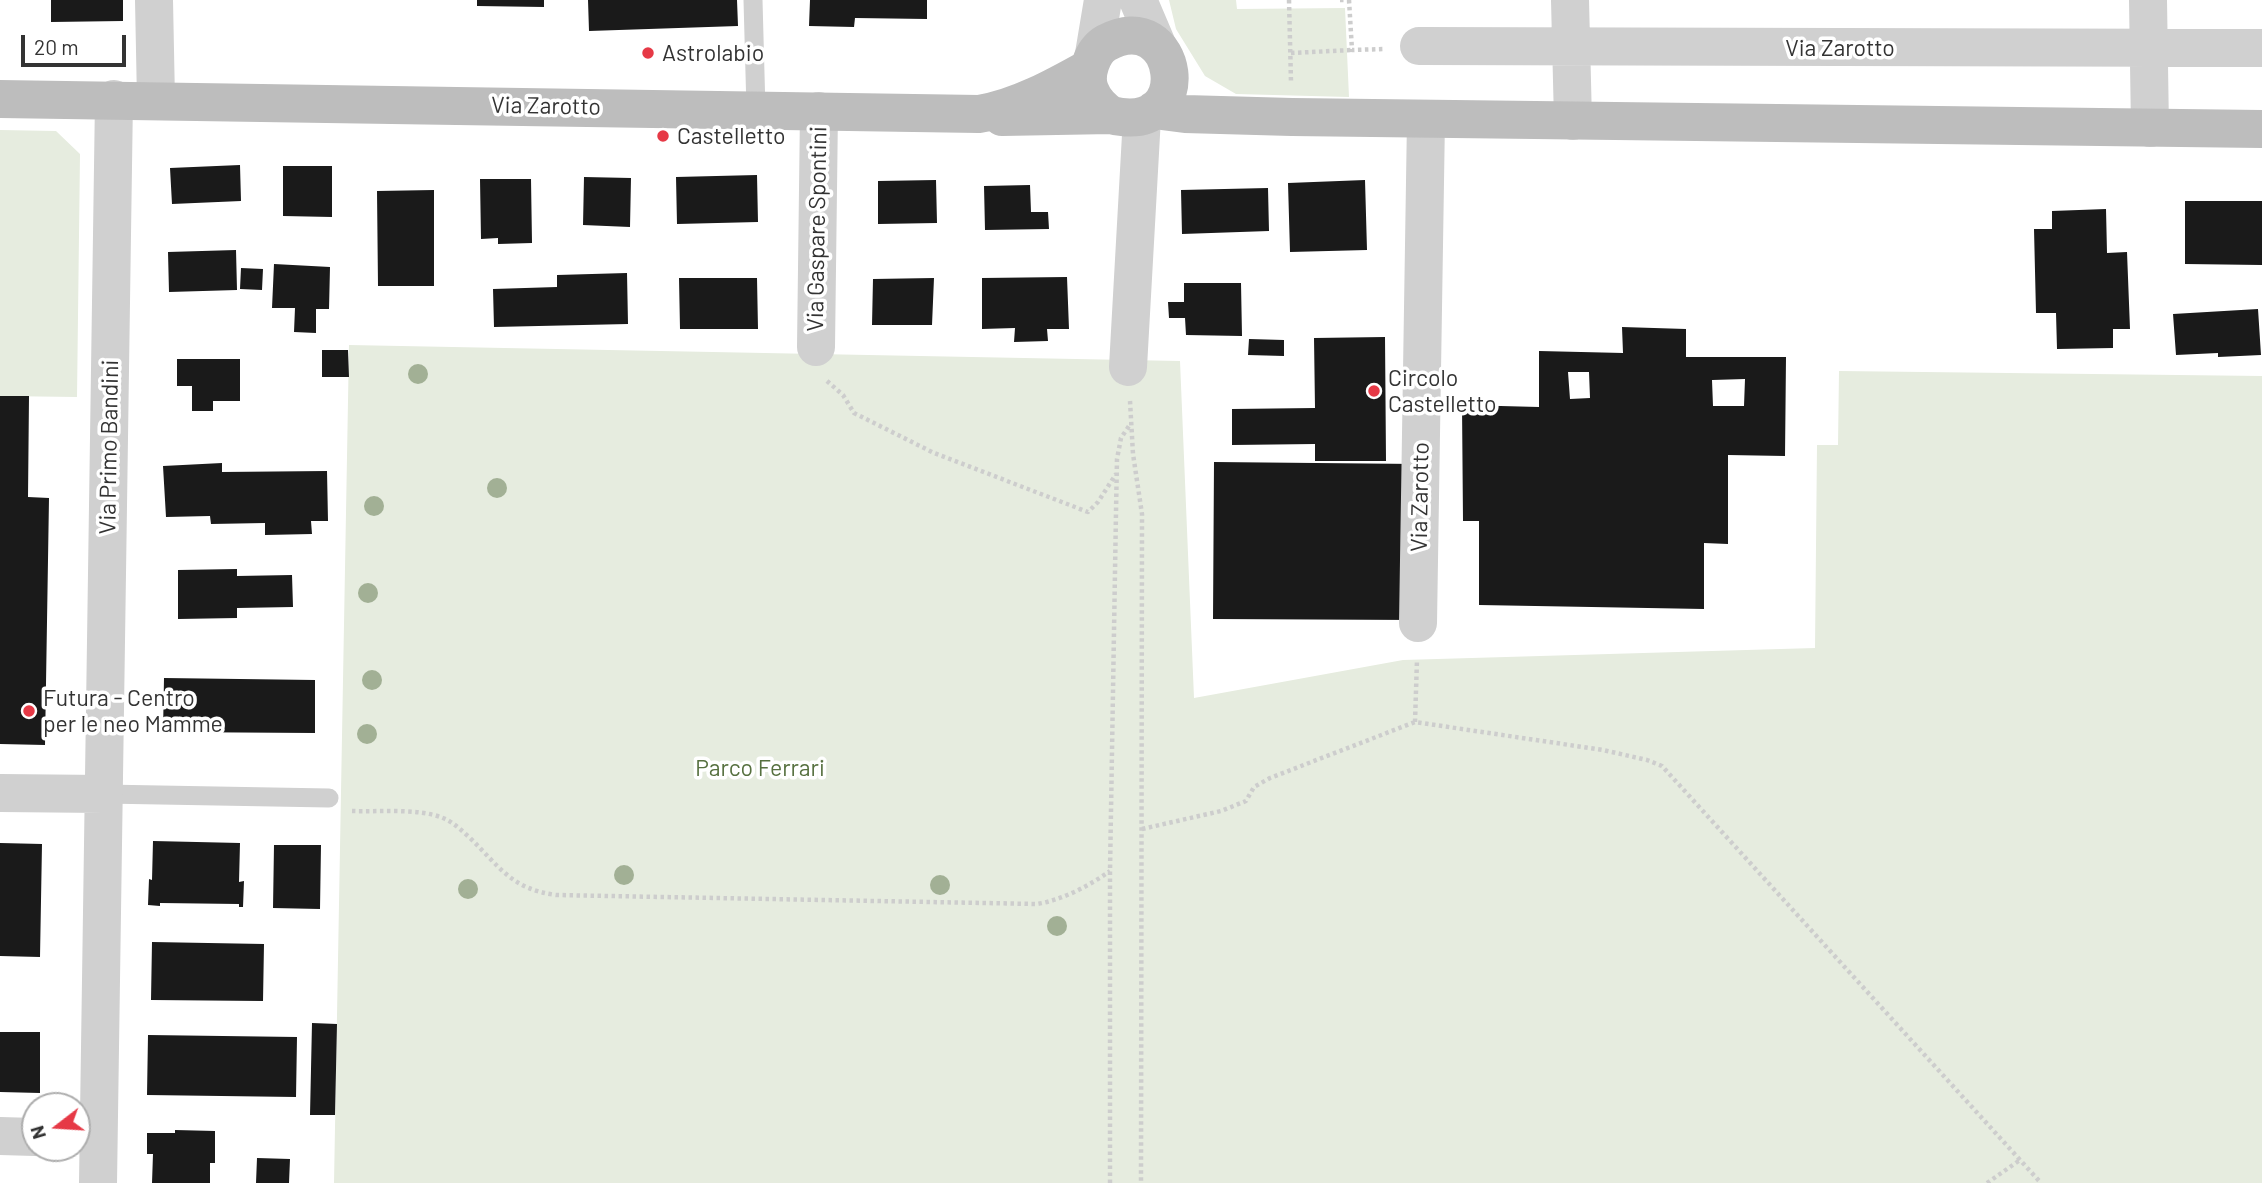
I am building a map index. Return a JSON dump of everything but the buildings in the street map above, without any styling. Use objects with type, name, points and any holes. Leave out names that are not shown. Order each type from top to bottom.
[{"type":"street","points":[[154,0],[156,100]]},
{"type":"street","points":[[1103,0],[1088,88],[1099,106],[1147,93]]},
{"type":"street","points":[[1128,367],[1147,93],[1138,0]]},
{"type":"street","points":[[1570,0],[1573,121]]},
{"type":"street","points":[[2148,0],[2150,128]]},
{"type":"street","name":"Via Zarotto","points":[[979,114],[994,111],[1053,88],[1091,61],[1102,45],[1119,36],[1133,35],[1147,39],[1147,93]]},
{"type":"street","name":"Via Zarotto","points":[[1404,47],[2262,48]]},
{"type":"street","name":"Via Zarotto","points":[[0,99],[979,114],[1007,118],[1147,93],[1185,114],[2262,129]]},
{"type":"street","name":"Via Primo Bandini","points":[[90,1092],[104,794],[114,99]]},
{"type":"street","name":"Via Gaspare Spontini","points":[[816,347],[819,111]]},
{"type":"street","name":"Via Zarotto","points":[[1418,623],[1426,119]]},
{"type":"street","points":[[0,793],[104,794]]},
{"type":"street","points":[[0,1136],[21,1137]]},
{"type":"street","name":"Via Primo Bandini","points":[[91,1152],[98,1183]]},
{"type":"lane","points":[[753,0],[756,110]]},
{"type":"lane","points":[[104,794],[329,798]]},
{"type":"path","points":[[1289,0],[1292,117]]},
{"type":"path","points":[[1340,0],[1349,0],[1352,50]]},
{"type":"path","points":[[1291,53],[1404,47]]},
{"type":"path","points":[[816,347],[827,381],[843,395],[854,414],[934,453],[1088,512],[1098,502],[1118,471]]},
{"type":"path","points":[[1128,367],[1133,454],[1142,514],[1141,1183]]},
{"type":"path","points":[[1110,1183],[1110,871],[1117,459],[1121,438],[1131,422]]},
{"type":"path","points":[[1415,722],[1418,623]]},
{"type":"path","points":[[1142,829],[1221,811],[1246,801],[1254,787],[1270,778],[1415,722],[1603,750],[1647,760],[1662,766],[2041,1183]]},
{"type":"path","points":[[329,798],[340,811],[426,813],[445,819],[462,831],[513,881],[533,891],[556,895],[1037,904],[1058,899],[1110,871]]},
{"type":"path","points":[[1987,1183],[2020,1160]]},
{"type":"green space","points":[[1169,0],[1236,0],[1237,9],[1345,8],[1349,97],[1236,94],[1205,76],[1176,29]]},
{"type":"green space","points":[[0,130],[56,131],[80,154],[77,397],[0,396]]},
{"type":"green space","name":"Parco Ferrari","points":[[349,345],[1180,361],[1194,698],[1403,660],[1815,648],[1817,445],[1838,445],[1839,371],[2262,376],[2262,1183],[334,1183]]},
{"type":"place","name":"Astrolabio","points":[[648,53]]},
{"type":"place","name":"Castelletto","points":[[663,136]]},
{"type":"place","name":"Circolo Castelletto","points":[[1374,391]]},
{"type":"place","name":"Futura - Centro per le neo Mamme","points":[[29,711]]}]
